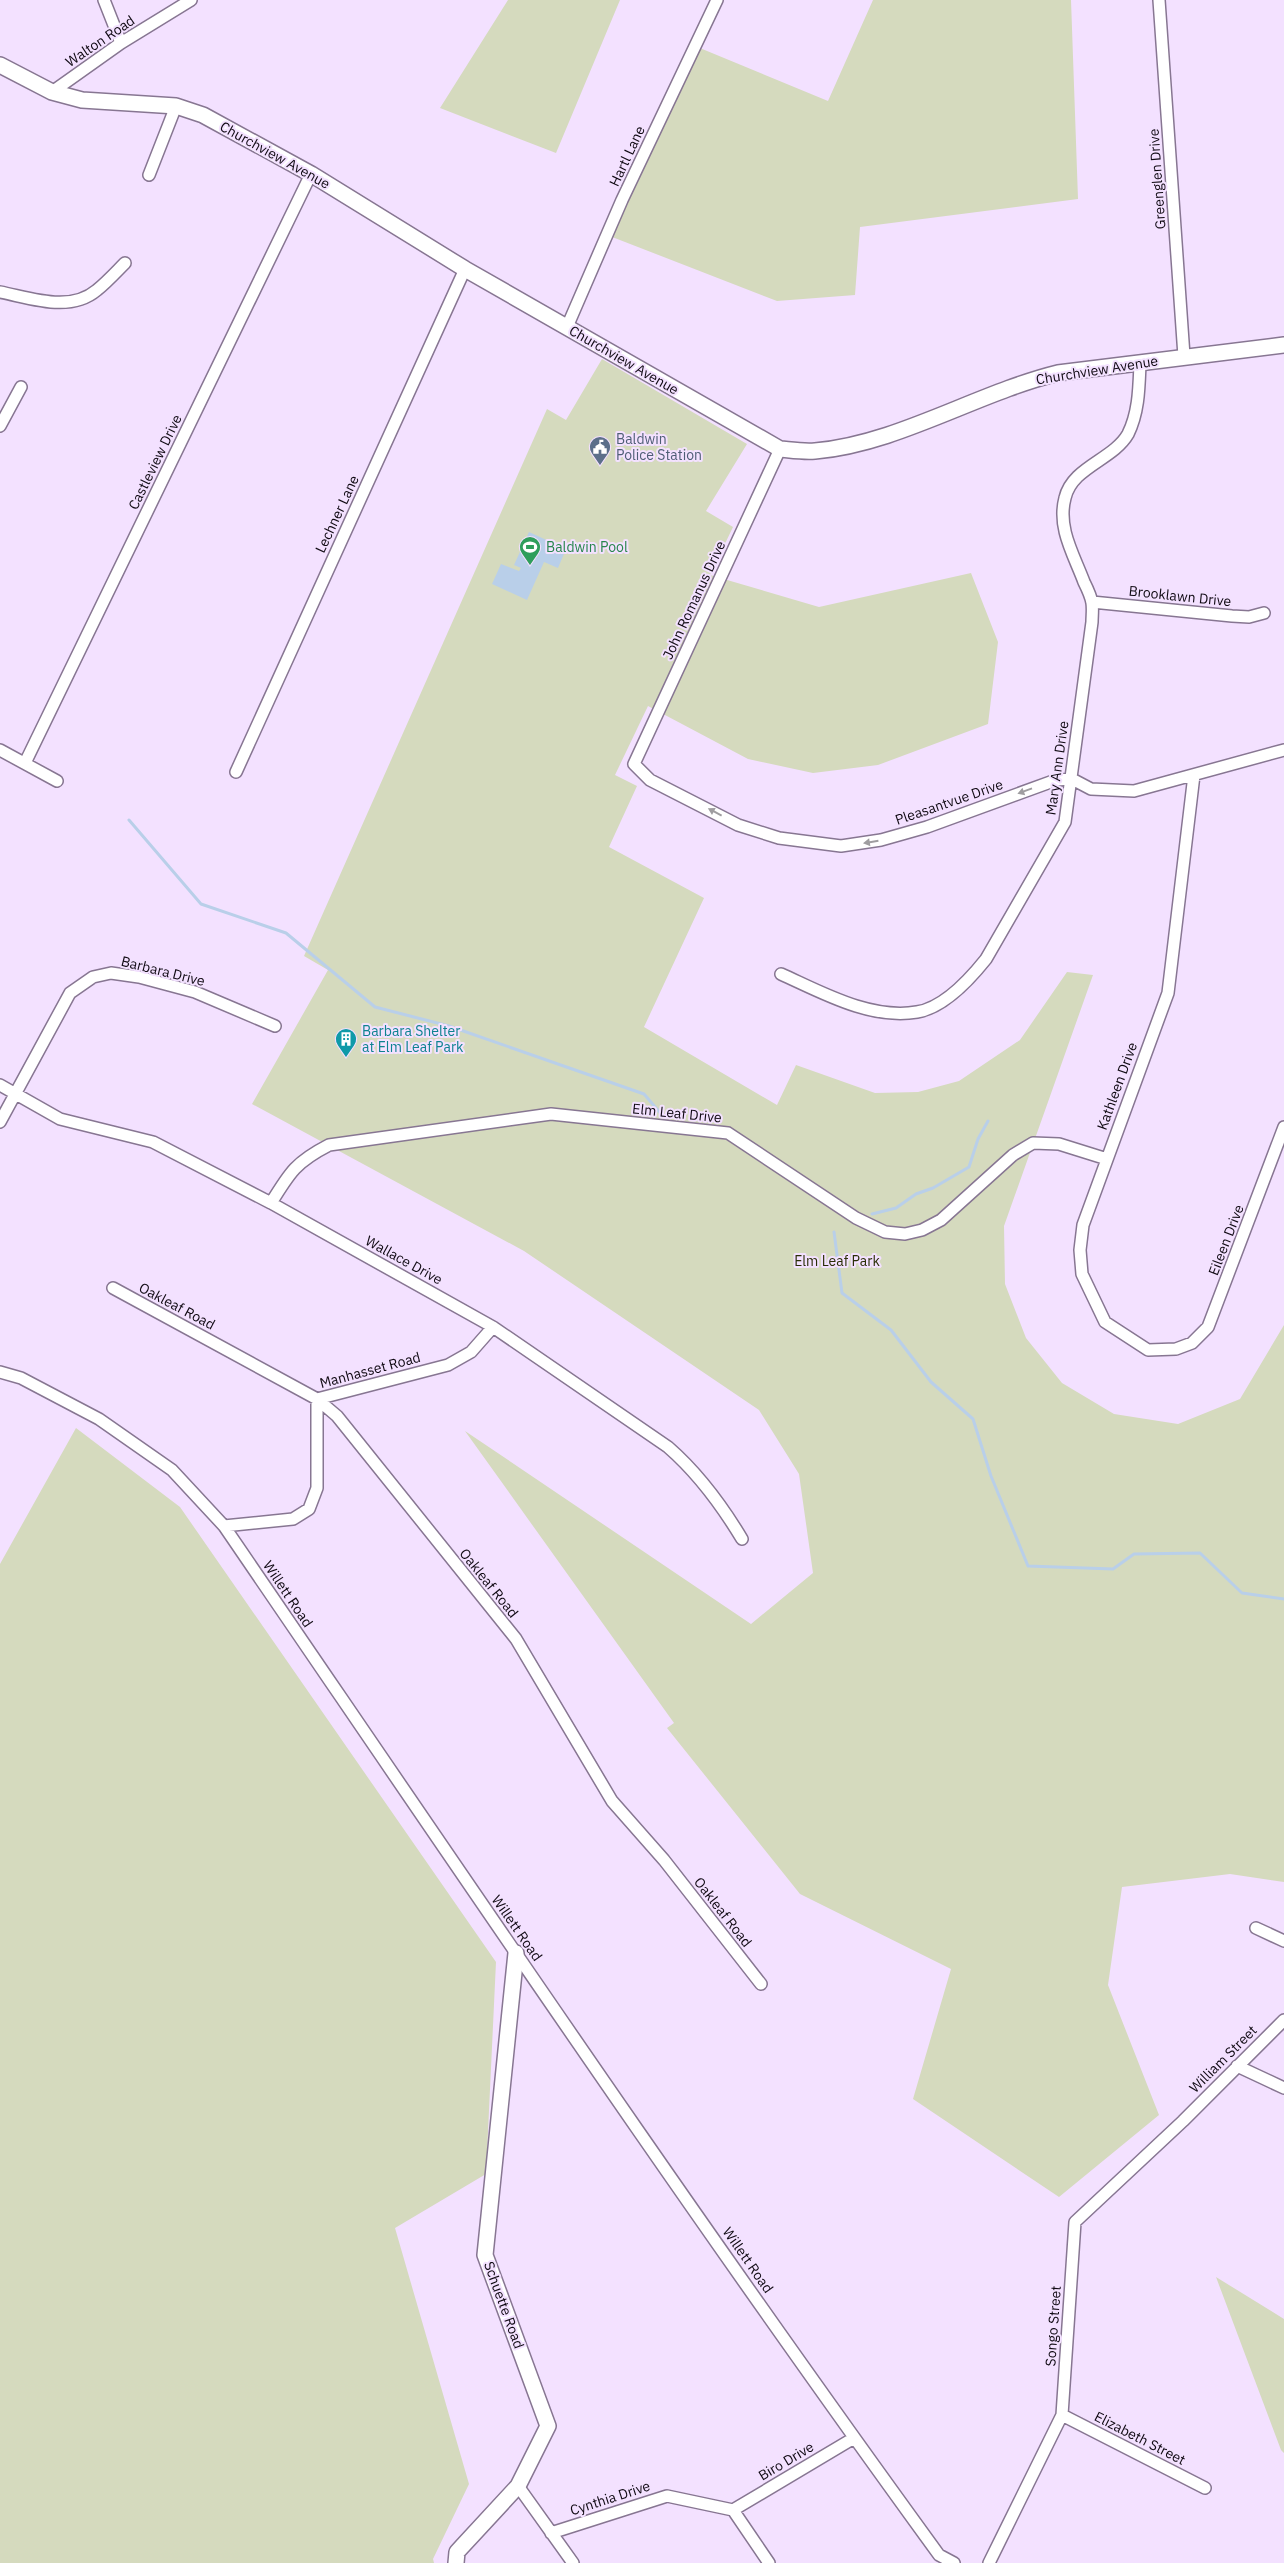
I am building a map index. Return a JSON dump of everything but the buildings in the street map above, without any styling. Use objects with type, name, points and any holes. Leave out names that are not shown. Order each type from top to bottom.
[{"type":"street","points":[[104,0],[121,43]]},
{"type":"street","name":"Walton Road","points":[[52,92],[121,43],[191,0]]},
{"type":"street","name":"Hartl Lane","points":[[567,327],[622,200],[717,0]]},
{"type":"street","name":"Greenglen Drive","points":[[1159,0],[1184,356]]},
{"type":"street","name":"Churchview Avenue","points":[[0,65],[52,92],[82,100],[176,106],[203,115],[311,174],[465,269],[780,449],[813,452],[851,446],[891,433],[1023,381],[1058,372],[1284,345]]},
{"type":"street","points":[[149,175],[176,106]]},
{"type":"street","name":"Castleview Drive","points":[[25,763],[311,174]]},
{"type":"street","points":[[0,292],[60,303],[81,300],[96,291],[125,263]]},
{"type":"street","name":"Lechner Lane","points":[[236,772],[465,269]]},
{"type":"street","name":"Mary Ann Drive","points":[[781,974],[861,1007],[891,1013],[918,1012],[948,998],[970,980],[986,959],[1065,822],[1092,622],[1092,602],[1063,526],[1065,496],[1086,469],[1118,446],[1127,435],[1136,411],[1140,363]]},
{"type":"street","points":[[0,426],[20,387]]},
{"type":"street","name":"John Romanus Drive","points":[[634,764],[780,449]]},
{"type":"street","name":"Brooklawn Drive","points":[[1092,602],[1232,616],[1249,617],[1264,613]]},
{"type":"street","points":[[0,750],[57,781]]},
{"type":"street","points":[[1072,779],[1091,789],[1134,791],[1284,750]]},
{"type":"street","name":"Pleasantvue Drive","points":[[634,764],[650,780],[738,825],[779,838],[841,846],[881,840],[927,827],[1056,780],[1072,779]]},
{"type":"street","name":"Kathleen Drive","points":[[1176,1349],[1148,1350],[1105,1322],[1082,1274],[1080,1250],[1083,1224],[1168,994],[1194,775]]},
{"type":"street","name":"Barbara Drive","points":[[0,1122],[70,994],[93,977],[111,973],[195,992],[275,1026]]},
{"type":"street","name":"Wallace Drive","points":[[0,1085],[60,1119],[153,1142],[270,1203],[493,1327],[668,1447],[692,1467],[718,1499],[742,1539]]},
{"type":"street","name":"Elm Leaf Drive","points":[[270,1203],[288,1176],[304,1158],[329,1145],[551,1114],[728,1133],[856,1218],[885,1232],[905,1234],[922,1230],[941,1220],[1013,1155],[1033,1143],[1059,1144],[1106,1159]]},
{"type":"street","name":"Eileen Drive","points":[[1176,1349],[1192,1343],[1208,1327],[1279,1160],[1284,1127]]},
{"type":"street","name":"Oakleaf Road","points":[[113,1288],[317,1398],[337,1416],[516,1639],[612,1801],[664,1860],[761,1984]]},
{"type":"street","name":"Manhasset Road","points":[[224,1526],[292,1519],[309,1509],[317,1488],[317,1398],[448,1365],[471,1352],[493,1327]]},
{"type":"street","name":"Willett Road","points":[[0,1372],[20,1378],[99,1419],[172,1470],[224,1526],[516,1953],[854,2438],[939,2555],[954,2563]]},
{"type":"street","points":[[1256,1928],[1284,1941]]},
{"type":"street","name":"Schuette Road","points":[[456,2563],[457,2552],[518,2486],[548,2426],[485,2256],[516,1953]]},
{"type":"street","name":"William Street","points":[[1183,2120],[1284,2020]]},
{"type":"street","points":[[1237,2066],[1284,2088]]},
{"type":"street","name":"Songo Street","points":[[989,2563],[1062,2415],[1075,2222],[1183,2120]]},
{"type":"street","name":"Elizabeth Street","points":[[1062,2415],[1205,2488]]},
{"type":"street","name":"Biro Drive","points":[[733,2510],[854,2438]]},
{"type":"street","points":[[518,2486],[573,2563]]},
{"type":"street","name":"Cynthia Drive","points":[[551,2533],[667,2496],[733,2510]]},
{"type":"street","points":[[733,2510],[768,2563]]},
{"type":"green space","points":[[508,0],[620,0],[556,153],[440,108]]},
{"type":"green space","points":[[873,0],[1071,0],[1078,199],[860,227],[855,295],[777,301],[607,235],[695,46],[828,101]]},
{"type":"green space","name":"Elm Leaf Park","points":[[602,359],[747,444],[706,511],[733,527],[710,575],[819,607],[971,573],[998,642],[988,724],[878,765],[813,773],[748,759],[648,706],[615,775],[637,786],[609,847],[704,898],[644,1027],[777,1105],[796,1065],[875,1093],[918,1092],[959,1081],[1020,1040],[1067,972],[1093,975],[1004,1226],[1005,1284],[1026,1338],[1062,1383],[1114,1414],[1178,1424],[1240,1399],[1284,1325],[1284,1882],[1230,1874],[1122,1887],[1108,1985],[1159,2115],[1059,2197],[913,2099],[951,1969],[800,1894],[667,1728],[674,1723],[465,1431],[751,1624],[813,1573],[799,1474],[759,1410],[524,1251],[252,1104],[328,970],[304,956],[547,409],[566,420]]},
{"type":"green space","points":[[76,1428],[180,1507],[496,1962],[486,2174],[395,2228],[469,2484],[433,2559],[434,2563],[0,2563],[0,1564]]},
{"type":"green space","points":[[1216,2277],[1284,2319],[1284,2453],[1281,2450]]},
{"type":"water","name":"Baldwin Pool","points":[[529,532],[566,549],[558,568],[544,562],[527,600],[492,584],[501,564],[519,571],[521,568],[514,565]]},
{"type":"waterway","points":[[129,820],[201,904],[286,933],[375,1007],[449,1026],[644,1094],[662,1115]]},
{"type":"waterway","points":[[872,1214],[896,1208],[916,1194],[933,1188],[969,1167],[978,1139],[988,1121]]},
{"type":"waterway","points":[[834,1232],[842,1293],[891,1330],[931,1382],[973,1419],[991,1476],[1028,1566],[1113,1569],[1134,1554],[1200,1553],[1242,1593],[1284,1599]]},
{"type":"place","name":"Baldwin Police Station","points":[[600,466]]},
{"type":"place","name":"Baldwin Pool","points":[[530,566]]},
{"type":"place","name":"Barbara Shelter at Elm Leaf Park","points":[[346,1058]]}]
